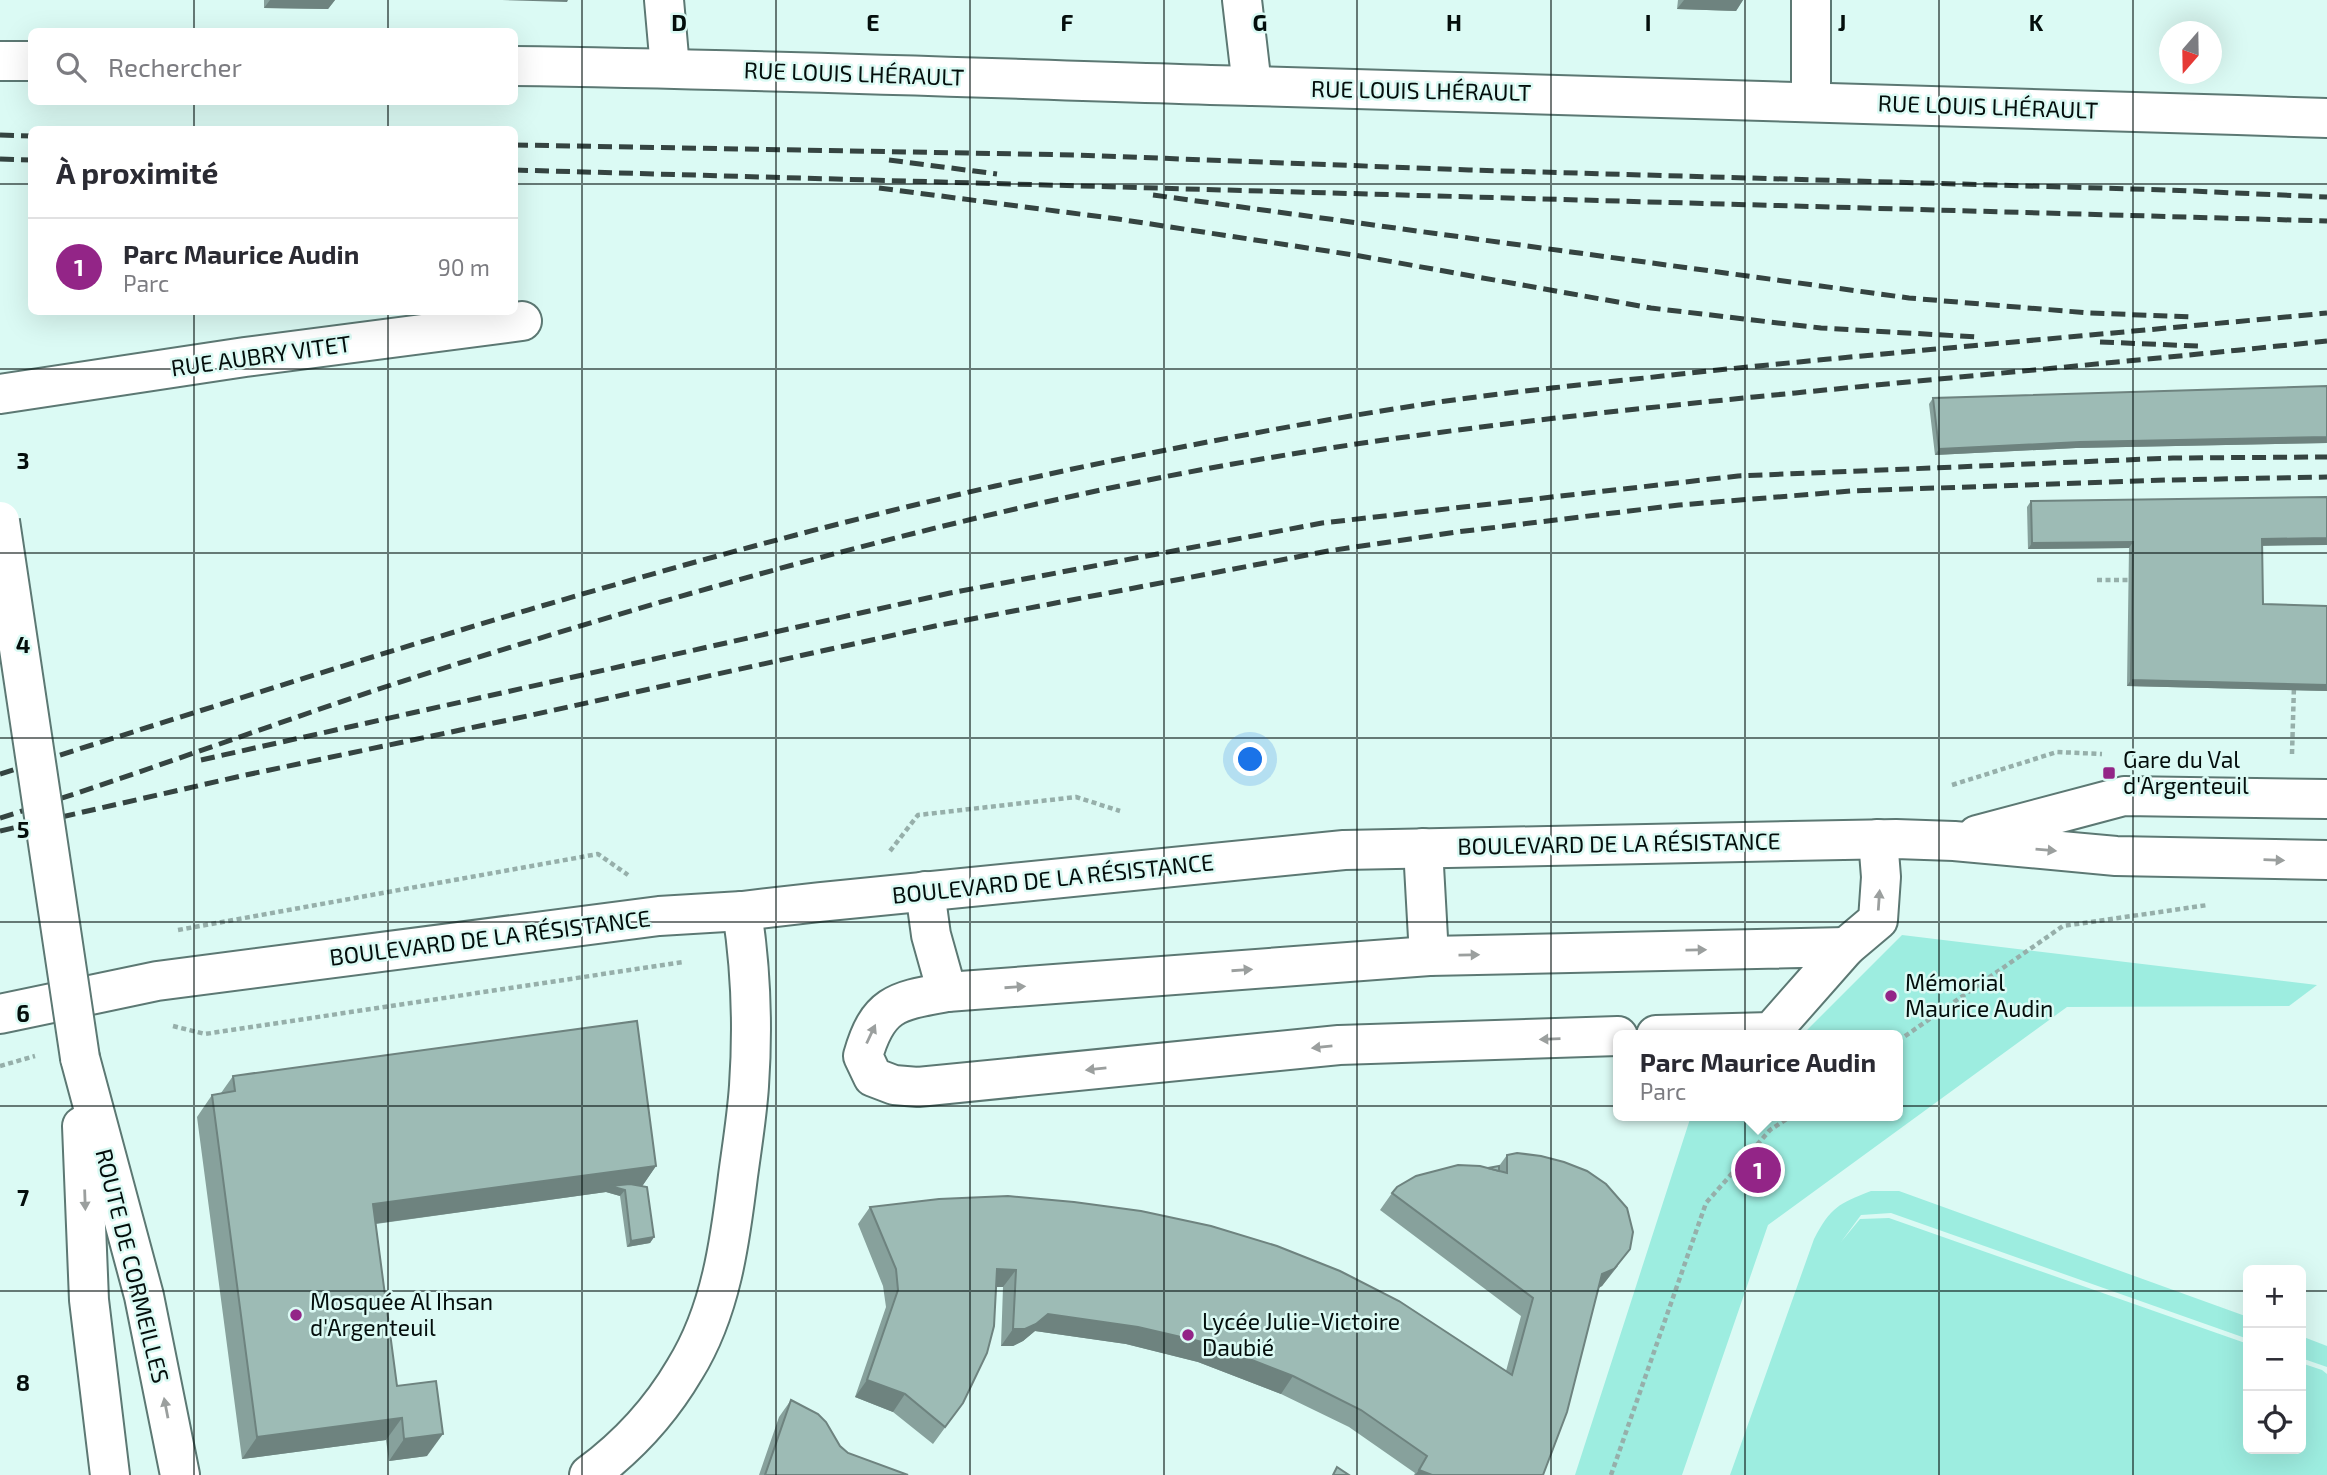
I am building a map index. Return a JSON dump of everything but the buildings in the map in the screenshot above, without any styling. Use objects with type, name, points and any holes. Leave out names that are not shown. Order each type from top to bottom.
[{"type":"main road","points":[[664,0],[670,68]]},
{"type":"main road","points":[[1242,0],[1252,86]]},
{"type":"main road","points":[[1811,0],[1811,101]]},
{"type":"main road","points":[[0,61],[28,61]]},
{"type":"main road","name":"RUE LOUIS LHÉRAULT","points":[[518,66],[670,68],[2327,118]]},
{"type":"main road","name":"RUE AUBRY VITET","points":[[0,394],[245,357],[522,321]]},
{"type":"main road","name":"ROUTE DE CORMEILLES","points":[[0,521],[80,1058],[89,1300],[110,1475]]},
{"type":"main road","name":"BOULEVARD DE LA RÉSISTANCE","points":[[1954,842],[2124,796],[2327,799]]},
{"type":"main road","points":[[1772,1030],[1846,947],[1878,920],[1881,877],[1878,839]]},
{"type":"main road","name":"BOULEVARD DE LA RÉSISTANCE","points":[[0,1014],[157,981],[683,914],[742,911],[1344,850],[1878,839],[1954,842],[2116,856],[2327,860]]},
{"type":"main road","points":[[1423,848],[1429,956]]},
{"type":"main road","points":[[925,891],[931,935],[947,992]]},
{"type":"main road","points":[[589,1475],[606,1463],[649,1419],[686,1368],[711,1314],[723,1274],[749,1087],[750,973],[742,911]]},
{"type":"main road","points":[[1613,1037],[1339,1045],[918,1087],[894,1085],[873,1077],[863,1056],[870,1031],[884,1012],[906,1000],[947,992],[1429,956],[1846,947]]},
{"type":"main road","name":"ROUTE DE CORMEILLES","points":[[80,1058],[144,1296],[180,1475]]},
{"type":"path","points":[[2097,580],[2134,580]]},
{"type":"path","points":[[853,898],[918,815],[1076,797],[1120,811]]},
{"type":"path","points":[[178,930],[598,854],[683,914]]},
{"type":"path","points":[[186,1028],[205,1034],[748,952]]},
{"type":"path","points":[[1611,1475],[1706,1203],[1770,1130],[1784,1121]]},
{"type":"green space","points":[[1902,935],[2317,985],[2289,1006],[2067,1007],[1768,1225],[1682,1475],[1575,1475],[1689,1121],[1903,1121],[1903,1030],[1807,1030]]},
{"type":"green space","points":[[1871,1191],[1899,1191],[2243,1315],[2243,1337],[1891,1213],[1861,1215],[1841,1242],[1860,1219],[1889,1218],[2243,1342],[2243,1454],[2306,1454],[2306,1365],[2322,1370],[2327,1374],[2327,1475],[1730,1475],[1814,1239],[1831,1213],[1851,1199]]},
{"type":"green space","points":[[2306,1338],[2327,1346],[2327,1367],[2306,1360]]},
{"type":"railway","points":[[0,135],[28,136]]},
{"type":"railway","points":[[518,145],[1077,155],[2327,197]]},
{"type":"railway","points":[[0,159],[28,160]]},
{"type":"railway","points":[[889,160],[997,174]]},
{"type":"railway","points":[[518,170],[2327,221]]},
{"type":"railway","points":[[879,188],[1118,219],[1360,256],[1651,308],[1821,328],[1977,337]]},
{"type":"railway","points":[[1153,195],[1909,298],[2089,313],[2195,317]]},
{"type":"railway","points":[[0,774],[554,602],[833,525],[1116,460],[1281,428],[1511,393],[1785,363],[2327,313]]},
{"type":"railway","points":[[0,818],[397,683],[592,622],[886,540],[1184,473],[1397,438],[1540,420],[2327,341]]},
{"type":"railway","points":[[2100,342],[2198,346]]},
{"type":"railway","points":[[201,760],[950,593],[1322,523],[1738,476],[2173,458],[2327,457]]},
{"type":"railway","points":[[0,831],[241,776],[935,626],[1328,551],[1679,505],[1851,491],[2327,477]]},
{"type":"place","name":"Gare du Val d'Argenteuil","points":[[2109,773]]},
{"type":"place","name":"Mémorial Maurice Audin","points":[[1891,996]]},
{"type":"place","name":"Parc Maurice Audin","points":[[1758,1170]]},
{"type":"place","name":"Mosquée Al Ihsan d'Argenteuil","points":[[296,1315]]},
{"type":"place","name":"Lycée Julie-Victoire Daubié","points":[[1188,1335]]}]
